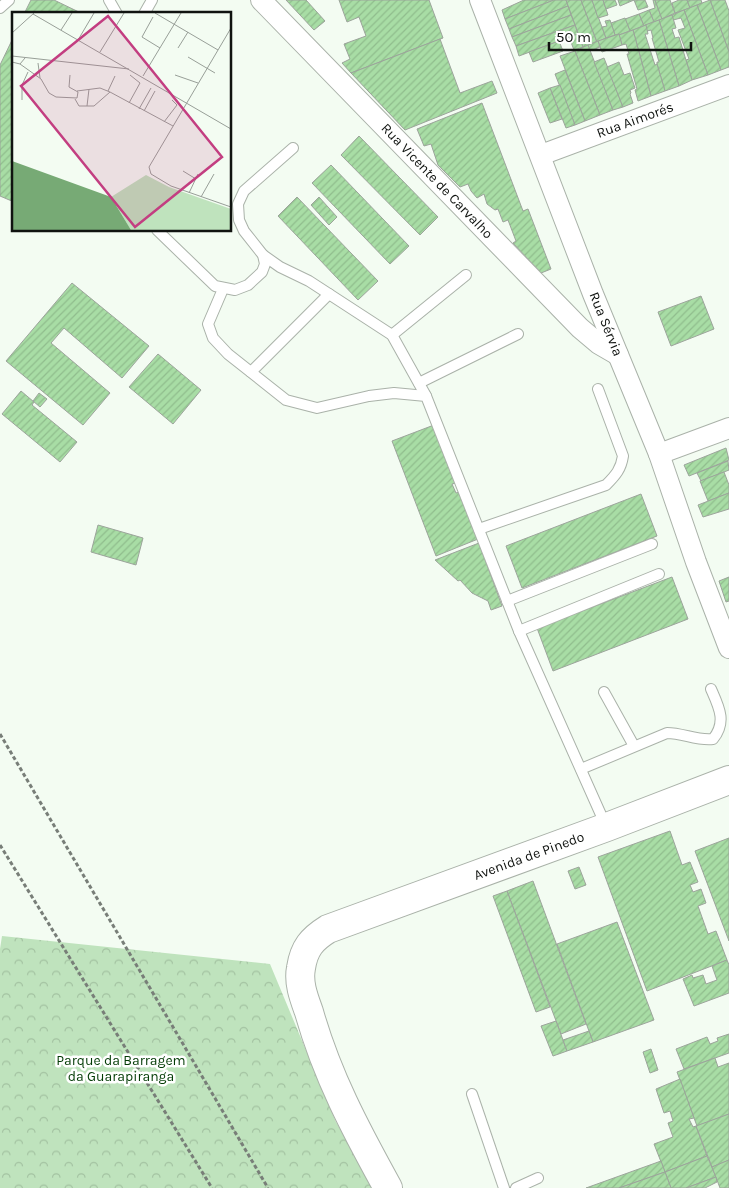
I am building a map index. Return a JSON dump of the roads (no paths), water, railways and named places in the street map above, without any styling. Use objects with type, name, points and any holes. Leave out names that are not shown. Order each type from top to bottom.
[{"type":"street","name":"Rua Vicente de Carvalho","points":[[261,0],[580,328],[599,344],[618,355]]},
{"type":"street","name":"Rua Sérvia","points":[[480,0],[618,355],[659,454],[696,562],[729,648]]},
{"type":"street","name":"Rua Aimorés","points":[[540,155],[729,85]]},
{"type":"street","points":[[659,454],[729,428]]},
{"type":"street","name":"Avenida de Pinedo","points":[[388,1188],[351,1121],[318,1047],[300,982],[305,951],[314,938],[328,929],[729,780]]},
{"type":"lane","points":[[0,8],[9,0]]},
{"type":"lane","points":[[109,0],[117,12]]},
{"type":"lane","points":[[145,12],[152,0]]},
{"type":"lane","points":[[293,148],[244,190],[238,204],[238,220],[244,231],[263,255],[280,267],[309,281],[392,334],[426,396],[519,631],[606,827]]},
{"type":"lane","points":[[158,231],[215,286],[223,289],[235,290],[253,281],[262,272],[265,264],[263,255]]},
{"type":"lane","points":[[392,334],[466,275]]},
{"type":"lane","points":[[223,289],[208,324],[213,338],[228,354],[286,400],[317,408],[369,396],[394,393],[426,396]]},
{"type":"lane","points":[[251,372],[329,294]]},
{"type":"lane","points":[[419,383],[518,334]]},
{"type":"lane","points":[[479,529],[606,485],[618,474],[622,466],[623,456],[598,389]]},
{"type":"lane","points":[[507,601],[652,544]]},
{"type":"lane","points":[[519,631],[660,574]]},
{"type":"lane","points":[[581,769],[667,733],[676,733],[703,740],[713,739],[719,732],[722,715],[711,689]]},
{"type":"lane","points":[[604,692],[634,746]]},
{"type":"lane","points":[[472,1094],[504,1188]]},
{"type":"lane","points":[[516,1188],[538,1178]]},
{"type":"park label","name":"Parque da Barragem da Guarapiranga","points":[[121,1068]]}]
